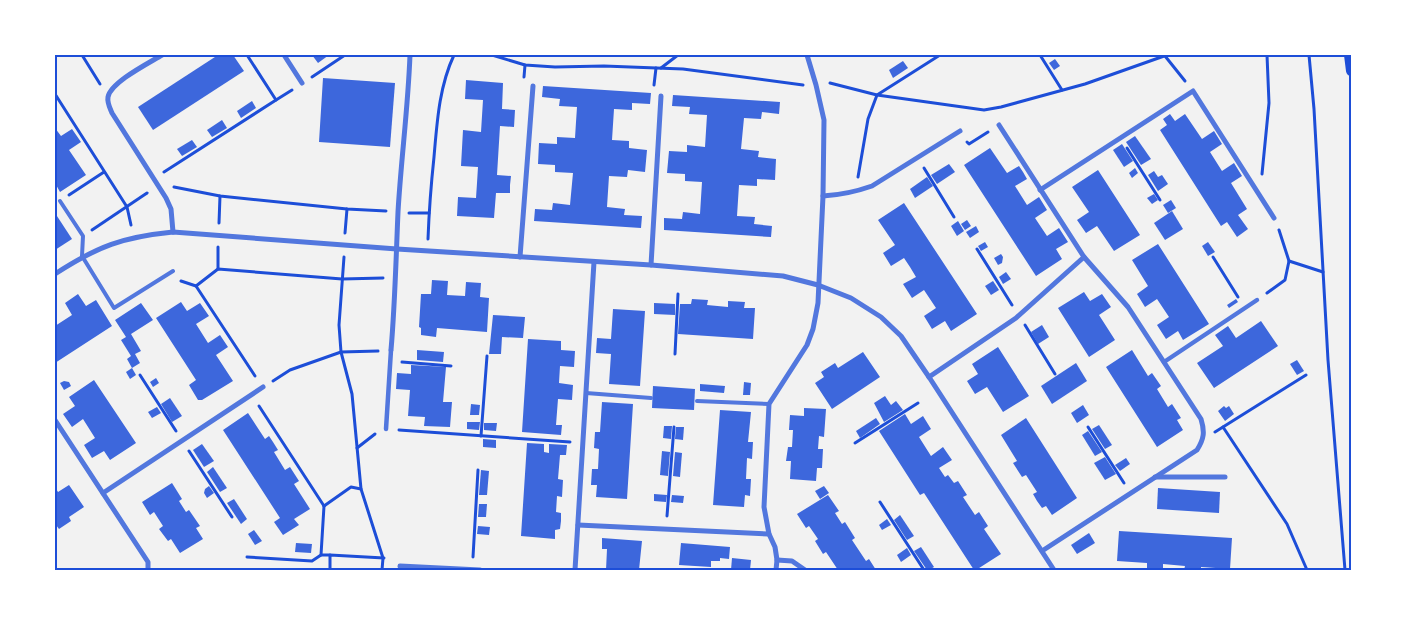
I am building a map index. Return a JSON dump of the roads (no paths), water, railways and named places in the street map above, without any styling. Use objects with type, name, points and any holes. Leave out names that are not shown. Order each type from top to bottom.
[{"type":"main road","points":[[1349,55],[1351,71]]},
{"type":"street","points":[[162,55],[119,83],[108,97],[112,113],[154,178],[170,209],[173,232]]},
{"type":"street","points":[[284,55],[302,83]]},
{"type":"street","points":[[386,427],[396,278],[398,212],[409,94],[410,55]]},
{"type":"street","points":[[776,570],[777,560],[769,534],[764,507],[769,404],[807,345],[813,329],[818,303],[824,120],[807,55]]},
{"type":"street","points":[[520,257],[533,86]]},
{"type":"street","points":[[1040,190],[1193,91],[1274,218]]},
{"type":"street","points":[[651,265],[661,96]]},
{"type":"street","points":[[999,125],[1084,257],[1128,307],[1201,419],[1205,431],[1197,450],[1042,551]]},
{"type":"street","points":[[823,196],[856,192],[872,186],[960,130]]},
{"type":"street","points":[[55,274],[82,256],[113,242],[173,232],[344,246],[651,265],[783,276],[818,285],[851,298],[881,317],[901,336],[930,377],[1054,570]]},
{"type":"street","points":[[930,377],[1019,316],[1084,257]]},
{"type":"street","points":[[575,570],[594,262]]},
{"type":"street","points":[[1164,362],[1257,300]]},
{"type":"street","points":[[103,494],[263,387]]},
{"type":"street","points":[[55,420],[148,562],[148,570]]},
{"type":"street","points":[[1155,477],[1225,477]]},
{"type":"street","points":[[578,525],[769,534]]},
{"type":"street","points":[[777,560],[792,562],[805,570]]},
{"type":"street","points":[[400,566],[480,570]]},
{"type":"lane","points":[[60,201],[83,236],[82,256],[114,308],[172,271]]},
{"type":"lane","points":[[586,393],[651,398]]},
{"type":"lane","points":[[697,400],[769,404]]}]
